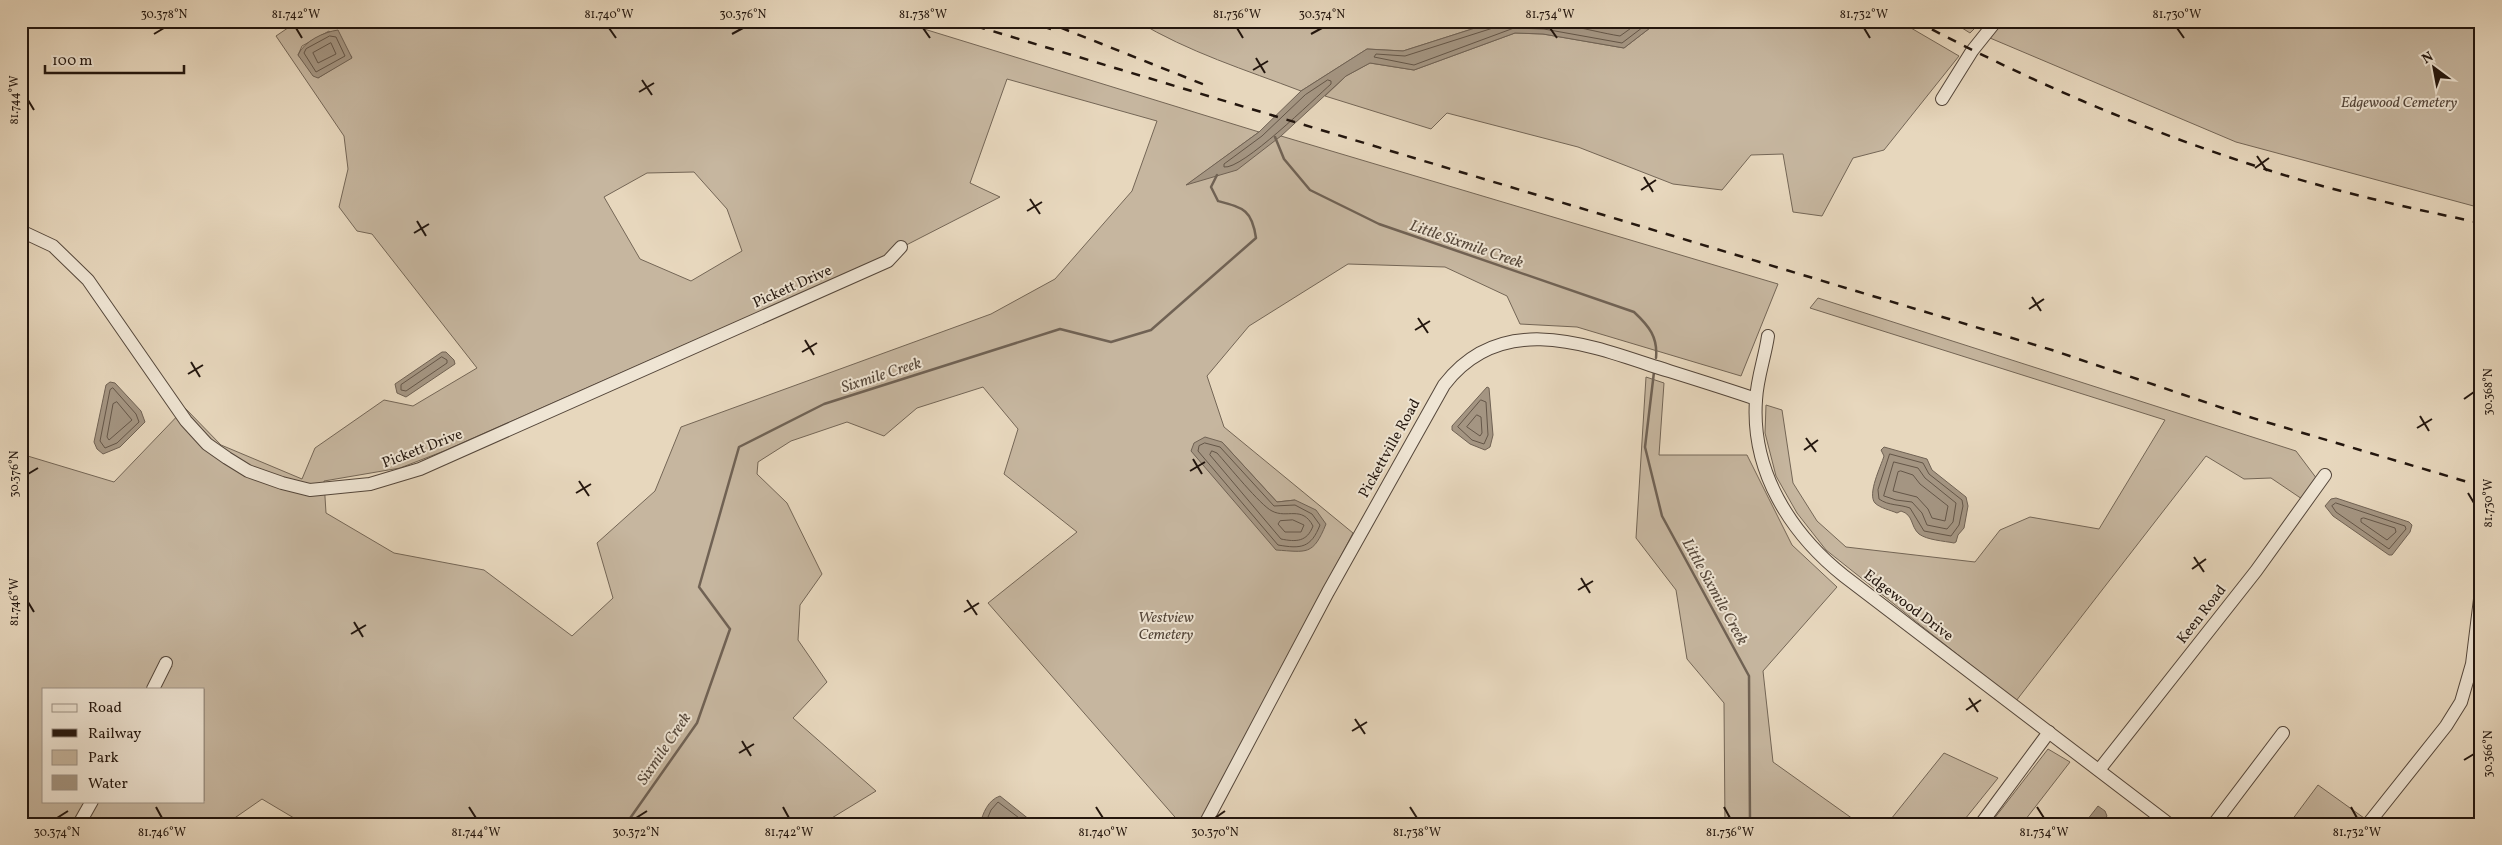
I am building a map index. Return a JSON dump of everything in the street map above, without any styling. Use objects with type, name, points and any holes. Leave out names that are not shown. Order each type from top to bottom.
[{"type":"street","points":[[1942,99],[1972,51],[1996,21]]},
{"type":"street","name":"Pickett Drive","points":[[21,231],[53,246],[88,280],[186,420],[207,444],[248,471],[282,483],[310,490],[370,484],[420,469],[888,261],[901,247]]},
{"type":"street","name":"Edgewood Drive","points":[[1768,336],[1756,399],[1757,433],[1769,480],[1793,526],[1808,544],[1844,576],[2169,824]]},
{"type":"street","name":"Pickettville Road","points":[[1205,824],[1397,467],[1444,385],[1466,362],[1487,349],[1508,342],[1526,339],[1553,339],[1611,351],[1756,399]]},
{"type":"street","name":"Keen Road","points":[[2099,770],[2256,571],[2325,475]]},
{"type":"street","points":[[2368,824],[2446,726],[2461,702],[2472,664],[2481,591]]},
{"type":"street","points":[[154,688],[166,663]]},
{"type":"street","points":[[1981,824],[2049,732]]},
{"type":"street","points":[[2214,824],[2282,733]]},
{"type":"street","points":[[79,824],[91,802]]},
{"type":"green space","name":"Westview Cemetery","points":[[298,21],[898,21],[1259,132],[1188,184],[1281,136],[1778,284],[1741,376],[1577,327],[1520,324],[1507,296],[1445,267],[1348,264],[1249,326],[1207,376],[1224,427],[1353,533],[1199,824],[1181,824],[988,603],[1077,532],[1004,474],[1018,429],[983,387],[917,408],[884,436],[847,422],[791,441],[758,462],[757,474],[787,503],[822,574],[800,605],[798,640],[827,682],[793,718],[876,791],[822,824],[304,824],[262,799],[226,824],[21,824],[21,454],[114,482],[185,408],[221,445],[302,479],[315,448],[384,400],[413,406],[477,368],[372,234],[357,231],[339,207],[348,169],[344,136],[276,36]],"holes":[[[329,31],[352,57],[318,78],[298,55],[302,46]],[[1007,79],[1157,121],[1132,191],[1055,279],[991,314],[681,427],[655,491],[597,543],[613,598],[572,636],[484,570],[394,553],[326,513],[324,481],[400,468],[444,451],[879,259],[1000,197],[970,183]],[[694,172],[727,209],[742,251],[691,281],[640,259],[604,197],[647,173]],[[1222,442],[1277,502],[1295,500],[1276,550]]]},
{"type":"green space","points":[[1137,21],[1497,21],[1403,51],[1367,49],[1301,91],[1197,51]]},
{"type":"green space","points":[[1659,21],[1899,21],[1959,56],[1884,150],[1853,158],[1822,216],[1793,212],[1783,154],[1751,155],[1722,190],[1673,184],[1578,147],[1447,113],[1431,129],[1325,96],[1346,76],[1370,63],[1414,70],[1515,33],[1543,34],[1624,48]]},
{"type":"green space","points":[[1951,21],[1982,21],[1970,33]]},
{"type":"green space","name":"Edgewood Cemetery","points":[[2003,21],[2481,21],[2481,208],[2236,142],[1990,38]]},
{"type":"green space","points":[[1818,298],[2296,451],[2317,479],[2302,499],[2271,478],[2244,479],[2206,456],[2016,701],[1826,550],[1797,513],[1776,476],[1765,433],[1766,405],[1782,410],[1793,483],[1817,521],[1846,547],[1975,562],[2000,530],[2030,517],[2099,529],[2165,420],[1810,308]]},
{"type":"green space","points":[[1646,377],[1664,383],[1659,455],[1747,455],[1792,545],[1837,587],[1763,671],[1773,762],[1853,819],[1851,824],[1725,824],[1724,703],[1687,659],[1676,590],[1636,538]]},
{"type":"green space","points":[[2048,749],[2070,762],[2022,824],[1990,824]]},
{"type":"green space","points":[[1944,753],[1998,778],[1961,824],[1887,824]]},
{"type":"green space","points":[[2318,785],[2364,818],[2360,824],[2289,824]]},
{"type":"water","points":[[1497,21],[1659,21],[1624,48],[1543,34],[1515,33],[1414,70],[1370,63],[1346,76],[1281,136],[1237,170],[1186,185],[1259,132],[1301,91],[1367,49],[1403,51]]},
{"type":"water","points":[[338,30],[352,58],[318,78],[313,76],[298,55],[310,41]]},
{"type":"water","points":[[442,352],[446,352],[454,360],[455,364],[406,397],[397,393],[395,384]]},
{"type":"water","points":[[110,382],[115,383],[141,411],[145,422],[120,447],[103,454],[97,449],[94,442],[106,385]]},
{"type":"water","points":[[1487,387],[1489,388],[1493,435],[1490,447],[1485,450],[1470,444],[1452,430],[1452,426]]},
{"type":"water","points":[[1205,437],[1222,442],[1277,502],[1295,500],[1316,510],[1326,524],[1313,547],[1302,551],[1276,550],[1191,451],[1194,443]]},
{"type":"water","points":[[1884,447],[1927,459],[1932,470],[1966,497],[1968,506],[1964,528],[1958,535],[1956,542],[1926,538],[1916,531],[1908,515],[1901,511],[1897,513],[1882,508],[1875,503],[1873,493],[1884,456],[1881,450]]},
{"type":"water","points":[[2336,498],[2409,522],[2412,525],[2410,532],[2392,555],[2389,555],[2333,516],[2325,506],[2331,499]]},
{"type":"water","points":[[1000,796],[1035,824],[980,824],[984,811],[989,804]]},
{"type":"water","points":[[2098,806],[2105,811],[2107,816],[2101,824],[2084,824]]},
{"type":"waterway","name":"Little Sixmile Creek","points":[[1275,137],[1284,159],[1310,190],[1379,224],[1634,312],[1644,322],[1654,338],[1656,358]]},
{"type":"waterway","name":"Sixmile Creek","points":[[626,824],[697,723],[730,629],[699,587],[739,447],[824,404],[1060,329],[1111,342],[1151,330],[1256,238],[1252,221],[1245,212],[1240,208],[1218,201],[1211,187],[1217,175]]},
{"type":"waterway","name":"Little Sixmile Creek","points":[[1654,372],[1645,447],[1662,516],[1749,676],[1750,824]]},
{"type":"railway","points":[[959,21],[2052,350],[2246,416],[2481,486]]},
{"type":"railway","points":[[1027,21],[1051,29]]},
{"type":"railway","points":[[1044,21],[1205,85]]},
{"type":"railway","points":[[1916,21],[2045,84],[2132,122],[2177,139],[2268,170],[2320,185],[2481,223]]}]
